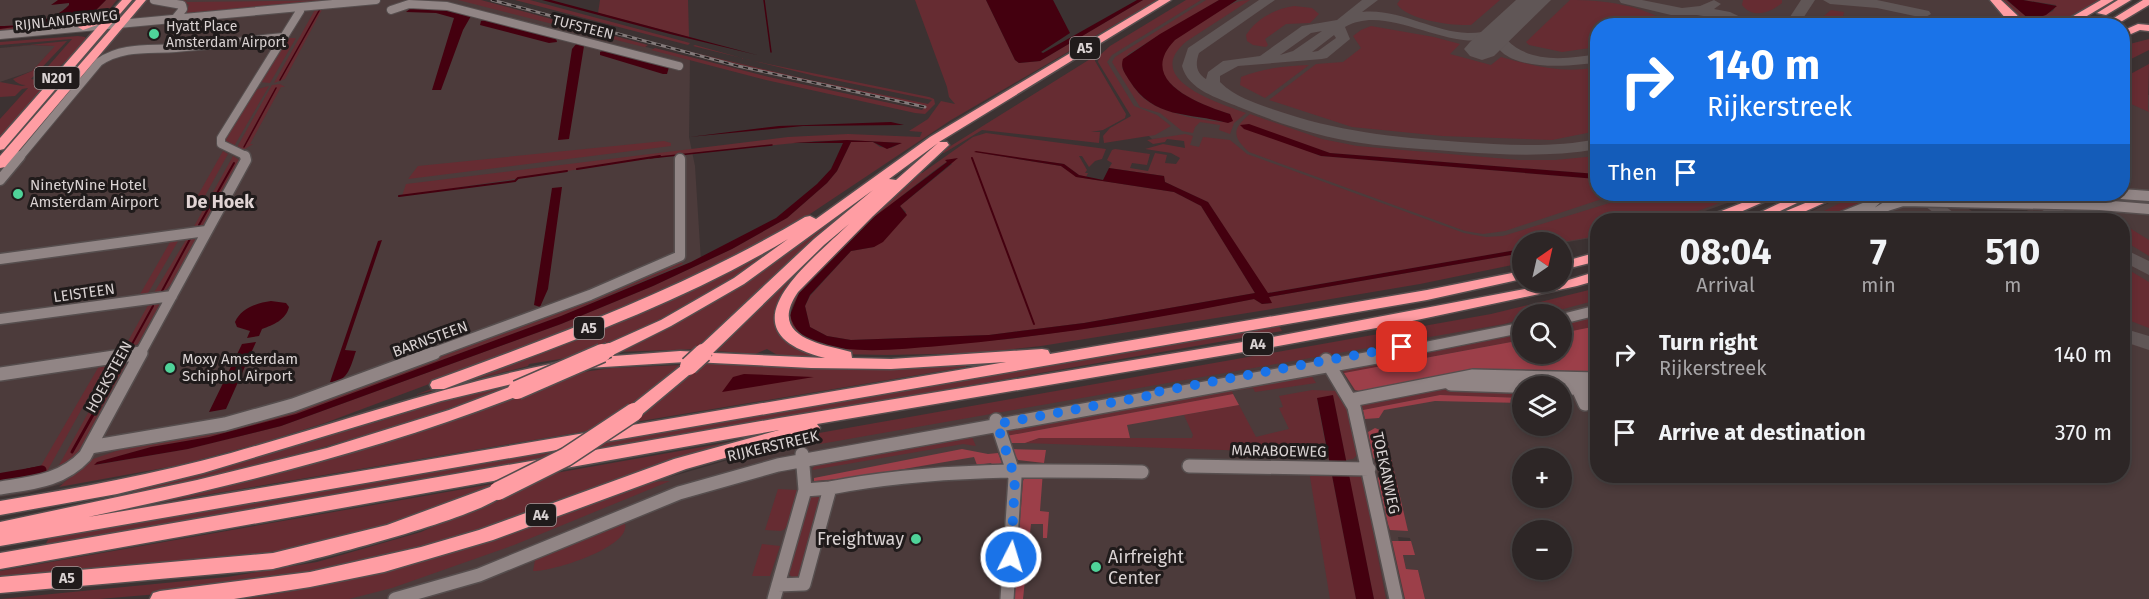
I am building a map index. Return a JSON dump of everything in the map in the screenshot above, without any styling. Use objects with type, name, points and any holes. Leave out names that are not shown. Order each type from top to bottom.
[{"type":"highway","name":"N201","points":[[0,146],[99,31],[116,23],[127,0]]},
{"type":"highway","name":"N201","points":[[0,164],[116,23],[141,0]]},
{"type":"highway","name":"A5","points":[[0,529],[232,479],[338,452],[464,411],[609,350],[666,323],[739,281],[957,125],[1166,0]]},
{"type":"highway","name":"A5","points":[[0,585],[273,561],[307,555],[371,539],[437,517],[498,491],[566,457],[634,412],[689,366],[849,215],[944,145],[1178,0]]},
{"type":"highway","points":[[1995,0],[2012,18]]},
{"type":"highway","points":[[2076,18],[2109,0]]},
{"type":"highway","points":[[2093,18],[2126,0]]},
{"type":"highway","points":[[2120,18],[2149,1]]},
{"type":"highway","points":[[83,27],[116,23]]},
{"type":"highway","points":[[2130,31],[2138,27],[2149,28]]},
{"type":"highway","points":[[69,33],[89,35],[99,31]]},
{"type":"highway","points":[[2130,40],[2149,36]]},
{"type":"highway","name":"A4","points":[[944,145],[877,204],[798,284],[783,307],[782,320],[787,332],[794,339],[820,352],[857,357],[962,360]]},
{"type":"highway","name":"A5","points":[[295,440],[646,305],[736,262],[869,186]]},
{"type":"highway","points":[[1712,213],[1737,201]]},
{"type":"highway","points":[[1728,213],[1758,201]]},
{"type":"highway","points":[[1767,213],[1794,201]]},
{"type":"highway","points":[[1792,213],[1821,201]]},
{"type":"highway","points":[[1572,263],[1590,258]]},
{"type":"highway","name":"A4","points":[[0,539],[1427,296],[1512,276]]},
{"type":"highway","name":"A4","points":[[0,561],[779,424],[916,403],[1398,319],[1590,277]]},
{"type":"highway","name":"A4","points":[[0,508],[88,493],[182,473],[453,390],[575,364],[681,356],[860,364],[962,360],[1020,354],[1084,354]]},
{"type":"highway","name":"A4","points":[[160,599],[242,591],[341,575],[416,557],[504,529],[679,465],[772,438],[916,403]]},
{"type":"highway","name":"A5","points":[[0,593],[134,574]]},
{"type":"street","points":[[154,0],[182,5],[183,9],[172,20]]},
{"type":"street","name":"RIJNLANDERWEG","points":[[116,23],[298,9],[376,0]]},
{"type":"street","name":"TUFSTEEN","points":[[391,10],[409,2],[447,6],[679,66]]},
{"type":"street","name":"HOEKSTEEN","points":[[0,488],[57,477],[76,466],[90,447],[246,160],[244,155],[221,144],[221,138],[300,11],[298,9]]},
{"type":"street","name":"RIJNLANDERWEG","points":[[0,36],[83,27],[99,31]]},
{"type":"street","name":"RIJNLANDERWEG","points":[[0,41],[69,33]]},
{"type":"street","points":[[0,180],[99,62],[106,57],[142,48],[164,49],[283,37]]},
{"type":"street","name":"BARNSTEEN","points":[[90,447],[225,424],[292,405],[590,296],[669,262],[680,256],[680,159]]},
{"type":"street","points":[[2130,195],[2149,196]]},
{"type":"street","points":[[1852,213],[1875,201]]},
{"type":"street","points":[[1877,213],[1897,202],[1913,201]]},
{"type":"street","points":[[2020,201],[2149,209]]},
{"type":"street","points":[[2073,201],[2149,203]]},
{"type":"street","points":[[0,259],[206,231]]},
{"type":"street","name":"LEISTEEN","points":[[0,319],[172,296]]},
{"type":"street","points":[[1572,316],[1590,312]]},
{"type":"street","name":"RIJKERSTREEK","points":[[395,599],[506,557],[653,496],[777,459],[802,458],[1328,362],[1410,351],[1512,329]]},
{"type":"street","points":[[0,374],[141,353]]},
{"type":"street","name":"TOEKANWEG","points":[[1328,362],[1351,400],[1369,469],[1396,599]]},
{"type":"street","points":[[1576,383],[1585,404]]},
{"type":"street","points":[[1351,400],[1427,386],[1461,384],[1576,383],[1590,386]]},
{"type":"street","points":[[996,421],[1014,469],[1016,493],[1007,599]]},
{"type":"street","points":[[774,599],[805,490],[802,458]]},
{"type":"street","name":"MARABOEWEG","points":[[1189,465],[1369,469]]},
{"type":"street","points":[[805,490],[831,488],[871,480],[1014,469],[1142,472]]},
{"type":"street","points":[[778,585],[804,584],[831,488]]},
{"type":"shaded area","points":[[0,0],[92,0],[56,21],[0,29]]},
{"type":"shaded area","points":[[58,0],[106,0],[95,11],[84,17],[0,29],[0,26],[27,24],[46,19],[69,5],[69,3],[51,5]]},
{"type":"shaded area","points":[[106,0],[117,0],[104,15],[94,21],[37,30],[0,32],[0,29],[84,17],[95,11]]},
{"type":"shaded area","points":[[137,0],[476,0],[690,59],[689,137],[695,166],[701,261],[530,332],[227,440],[28,493],[0,497],[0,157]]},
{"type":"shaded area","points":[[349,0],[189,15],[186,12],[189,5],[182,1],[187,2]]},
{"type":"shaded area","points":[[458,0],[481,0],[648,45],[645,47],[648,48]]},
{"type":"shaded area","points":[[515,0],[530,0],[690,43],[688,45]]},
{"type":"shaded area","points":[[542,0],[551,0],[757,55],[670,34]]},
{"type":"shaded area","points":[[600,0],[688,0],[689,37],[598,13]]},
{"type":"shaded area","points":[[915,0],[986,0],[1015,60],[1019,63],[1040,61],[1143,0],[1157,0],[951,120],[792,226],[701,275],[552,338],[325,423],[180,465],[59,487],[90,460],[122,449],[202,435],[327,399],[605,295],[681,262],[683,264],[561,316],[296,414],[209,437],[151,447],[98,462],[96,465],[188,449],[281,426],[561,324],[653,286],[732,249],[787,218],[827,183],[837,171],[851,142],[873,142],[880,147],[891,148],[901,143],[847,140],[816,141],[672,155],[402,196],[406,184],[788,137],[848,134],[920,137],[922,132],[909,131],[928,119],[941,101],[955,104],[949,97]]},
{"type":"shaded area","points":[[986,0],[1053,0],[1070,33],[1041,52],[1043,53],[1137,0],[1143,0],[1040,61],[1019,63],[1015,60]]},
{"type":"shaded area","points":[[1186,0],[1201,0],[1112,55],[1107,62],[1134,106],[1157,115],[1171,126],[1155,135],[1104,143],[1103,136],[1110,128],[1131,116],[1098,62],[1099,56],[1110,46]]},
{"type":"shaded area","points":[[1200,0],[1992,0],[2008,18],[1590,18],[1590,201],[1732,201],[1699,213],[1590,213],[1590,238],[1572,241],[1572,232],[1512,232],[1512,253],[1261,296],[1171,184],[1188,141],[1167,138],[1152,139],[1104,59]]},
{"type":"shaded area","points":[[1206,0],[1219,0],[1128,54],[1122,68],[1141,96],[1159,107],[1197,119],[1231,122],[1230,114],[1207,106],[1180,92],[1169,82],[1163,72],[1161,61],[1174,40],[1230,5],[1250,0],[1187,41],[1175,55],[1173,67],[1178,78],[1189,88],[1246,113],[1234,123],[1230,134],[1219,130],[1220,125],[1200,122],[1193,133],[1182,131],[1160,113],[1140,107],[1112,62],[1115,57]]},
{"type":"shaded area","points":[[1219,0],[1237,0],[1175,40],[1165,55],[1162,67],[1167,79],[1176,89],[1203,104],[1230,114],[1233,121],[1228,123],[1173,112],[1149,102],[1126,75],[1123,59],[1160,34]]},
{"type":"shaded area","points":[[1400,0],[1500,0],[1471,25],[1463,25],[1420,18],[1402,10],[1397,4]]},
{"type":"shaded area","points":[[1570,0],[1622,5],[1660,18],[1590,18],[1590,48],[1562,52],[1529,45],[1526,42]]},
{"type":"shaded area","points":[[1743,0],[1782,0],[1782,3],[1767,12],[1756,13],[1742,5]]},
{"type":"shaded area","points":[[1998,0],[2006,0],[2028,18],[2014,18]]},
{"type":"shaded area","points":[[2007,0],[2023,0],[2057,6],[2046,15],[2028,18]]},
{"type":"shaded area","points":[[2023,0],[2101,0],[2068,18],[2036,18],[2053,11],[2056,5]]},
{"type":"shaded area","points":[[317,6],[324,6],[285,79],[274,83]]},
{"type":"shaded area","points":[[1294,6],[1312,8],[1319,14],[1310,23],[1286,24],[1265,39],[1268,45],[1266,47],[1253,45],[1247,41],[1246,35],[1261,19],[1280,9]]},
{"type":"shaded area","points":[[411,8],[442,8],[471,16],[463,30],[441,90],[432,90],[454,18],[436,13],[406,12]]},
{"type":"shaded area","points":[[1831,10],[1844,12],[1843,18],[1821,18]]},
{"type":"shaded area","points":[[486,20],[556,38],[557,42],[549,43],[480,25],[481,21]]},
{"type":"shaded area","points":[[1371,26],[1460,44],[1450,54],[1491,65],[1501,57],[1537,66],[1573,70],[1590,68],[1590,132],[1552,140],[1442,136],[1352,127],[1269,100],[1316,64],[1343,62],[1361,48],[1353,36]]},
{"type":"shaded area","points":[[85,37],[87,40],[52,73],[31,84],[21,84],[13,79],[32,71],[55,46],[32,45],[0,48],[67,41],[31,79],[36,80],[72,39],[0,45],[0,42]]},
{"type":"shaded area","points":[[285,38],[296,38],[270,83],[259,82],[264,78],[285,42]]},
{"type":"shaded area","points":[[2149,39],[2149,50],[2130,60],[2130,44]]},
{"type":"shaded area","points":[[577,43],[584,46],[569,139],[558,140],[572,49]]},
{"type":"shaded area","points":[[32,45],[56,46],[32,71],[0,82],[0,48]]},
{"type":"shaded area","points":[[695,45],[742,58],[693,46]]},
{"type":"shaded area","points":[[670,47],[810,80],[928,104],[932,100],[755,61],[929,97],[934,99],[935,104],[925,114],[915,113],[766,80],[651,50],[655,48],[769,77],[922,110],[926,106],[808,82]]},
{"type":"shaded area","points":[[606,50],[669,67],[667,74],[600,55],[600,52]]},
{"type":"shaded area","points":[[1095,56],[1095,61],[1126,114],[1125,118],[1103,130],[1091,132],[1100,132],[1099,143],[982,130],[944,153],[941,152]]},
{"type":"shaded area","points":[[2149,64],[2149,112],[2130,104],[2130,74]]},
{"type":"shaded area","points":[[1309,65],[1265,98],[1240,85],[1241,77],[1258,71]]},
{"type":"shaded area","points":[[53,78],[0,138],[0,119],[28,88],[22,89],[15,96],[0,97],[0,82],[22,86]]},
{"type":"shaded area","points":[[280,84],[285,87],[281,87],[250,144],[253,144],[245,149],[236,149],[272,85]]},
{"type":"shaded area","points":[[269,86],[233,148],[224,142],[254,90]]},
{"type":"shaded area","points":[[2130,91],[2149,95],[2149,194],[2130,193]]},
{"type":"shaded area","points":[[1250,114],[1322,139],[1357,146],[1519,160],[1590,157],[1590,173],[1330,153],[1245,124],[1320,156],[1590,178],[1590,201],[1596,201],[1505,231],[1483,234],[1465,231],[1249,152],[1237,137],[1236,132]]},
{"type":"shaded area","points":[[891,122],[904,125],[803,126],[689,137],[779,126]]},
{"type":"shaded area","points":[[1249,124],[1330,153],[1590,173],[1590,178],[1321,156],[1244,129],[1240,125]]},
{"type":"shaded area","points":[[986,133],[1106,149],[1102,159],[1095,161],[1089,167],[1082,156],[1079,156],[1087,170],[1085,173],[1088,173],[1086,177],[1079,175],[1064,164],[975,152],[1061,166],[1077,177],[1174,192],[1201,206],[1255,293],[1084,323],[989,335],[851,340],[827,336],[810,327],[805,306],[810,296],[851,251],[874,247],[906,212],[900,206],[952,164],[947,159],[948,161],[884,210],[833,256],[797,299],[790,315],[816,343],[850,349],[882,349],[1009,339],[1112,325],[1254,299],[1262,304],[1271,303],[1268,297],[1512,255],[1512,265],[1420,284],[1266,310],[1041,346],[979,353],[836,354],[789,330],[785,307],[792,294],[918,172],[922,173],[973,137]]},
{"type":"shaded area","points":[[1185,134],[1193,136],[1190,145],[1199,147],[1203,137],[1230,140],[1247,154],[1464,233],[1486,237],[1512,233],[1512,251],[1267,293],[1208,202],[1165,182],[1164,176],[1109,168],[1112,163],[1107,160],[1112,150],[1115,149],[1150,154],[1147,165],[1132,163],[1130,168],[1148,171],[1155,153],[1167,155],[1165,163],[1176,164],[1180,158],[1171,153],[1145,149],[1163,144],[1185,148],[1184,141],[1167,139],[1165,142],[1153,144],[1147,140]]},
{"type":"shaded area","points":[[847,140],[902,143],[887,149],[873,142],[851,142],[837,171],[827,183],[787,218],[732,249],[653,286],[561,324],[281,426],[188,449],[94,465],[97,462],[151,447],[209,437],[296,414],[561,316],[691,262],[776,218],[817,184],[831,169],[843,143],[793,143]]},
{"type":"shaded area","points":[[664,141],[671,143],[671,146],[408,179],[418,166]]},
{"type":"shaded area","points":[[223,151],[228,154],[201,203],[193,204]]},
{"type":"shaded area","points":[[974,152],[1064,164],[1079,175],[1103,180],[1109,168],[1164,176],[1165,182],[1208,202],[1268,293],[1512,251],[1512,255],[1269,297],[1272,303],[1262,304],[1254,299],[1176,314],[1018,338],[894,350],[862,350],[817,343],[800,333],[790,315],[799,293],[870,220],[947,162],[945,160],[958,158],[900,206],[907,215],[883,242],[874,247],[851,251],[810,295],[805,306],[810,327],[827,336],[851,340],[989,335],[1084,323],[1255,293],[1201,206],[1174,192],[1076,177],[1061,166]]},
{"type":"shaded area","points":[[233,156],[239,160],[238,163],[205,225],[192,230]]},
{"type":"shaded area","points":[[910,164],[872,192],[699,349],[614,352],[764,269]]},
{"type":"shaded area","points":[[562,187],[548,289],[540,307],[534,305],[552,188]]},
{"type":"shaded area","points":[[882,195],[795,283],[780,321],[823,355],[822,359],[779,356],[767,349],[755,354],[717,351],[780,287]]},
{"type":"shaded area","points":[[1616,201],[1722,201],[1692,213],[1590,213],[1590,237],[1572,240],[1572,232],[1516,232]]},
{"type":"shaded area","points":[[1833,201],[1957,201],[1975,213],[1808,213]]},
{"type":"shaded area","points":[[1844,201],[1872,201],[1848,213],[1820,213]]},
{"type":"shaded area","points":[[2012,201],[2063,201],[2073,207],[2149,212],[2149,599],[1425,599],[1418,570],[1406,569],[1403,555],[1414,555],[1410,538],[1398,537],[1409,599],[306,599],[518,538],[656,481],[766,449],[1512,311],[1512,364],[1572,364],[1572,304],[1548,304],[1590,296],[1590,483],[2130,483],[2130,213],[2025,213],[2030,212]]},
{"type":"shaded area","points":[[817,219],[723,284],[649,325],[585,355],[529,364],[415,395],[534,351]]},
{"type":"shaded area","points":[[2130,228],[2149,240],[2149,256],[2130,244]]},
{"type":"shaded area","points":[[189,235],[199,236],[175,281],[161,293],[152,296]]},
{"type":"shaded area","points":[[181,236],[147,295],[139,296],[173,237]]},
{"type":"shaded area","points":[[382,240],[345,350],[356,351],[352,362],[348,372],[341,380],[330,382],[378,241]]},
{"type":"shaded area","points":[[2130,271],[2149,282],[2149,328],[2130,321]]},
{"type":"shaded area","points":[[1590,290],[1590,302],[1572,307],[1572,304],[1532,304]]},
{"type":"shaded area","points":[[151,300],[161,302],[138,344],[123,350]]},
{"type":"shaded area","points":[[271,301],[286,303],[289,307],[287,312],[275,324],[262,329],[259,336],[247,338],[250,331],[237,327],[235,322],[238,317],[250,307]]},
{"type":"shaded area","points":[[1512,309],[1512,322],[1504,324],[820,444],[819,433]]},
{"type":"shaded area","points":[[1590,315],[1590,328],[1572,331],[1572,319]]},
{"type":"shaded area","points":[[1279,326],[1282,331],[586,452],[600,443]]},
{"type":"shaded area","points":[[1590,327],[1590,375],[1465,372],[1359,391],[1355,390],[1344,373],[1512,342],[1512,364],[1572,364],[1572,331]]},
{"type":"shaded area","points":[[1512,333],[1512,342],[1344,373],[1340,364]]},
{"type":"shaded area","points":[[256,342],[226,409],[209,412],[242,344]]},
{"type":"shaded area","points":[[118,359],[128,361],[128,363],[75,459],[67,465],[58,467]]},
{"type":"shaded area","points":[[109,360],[45,475],[35,476],[102,361]]},
{"type":"shaded area","points":[[708,360],[966,364],[966,367],[635,422]]},
{"type":"shaded area","points":[[682,365],[668,379],[600,429],[121,509],[272,474],[344,454],[408,434],[569,374],[612,368]]},
{"type":"shaded area","points":[[744,374],[814,377],[722,392],[733,377]]},
{"type":"shaded area","points":[[1311,375],[1316,383],[1255,392],[1253,388],[1232,391],[1233,394],[1006,436],[1006,425]]},
{"type":"shaded area","points":[[514,383],[515,385],[468,402],[373,433],[230,471],[133,493],[135,489],[241,462],[373,418],[374,423],[449,399]]},
{"type":"shaded area","points":[[1436,388],[1512,390],[1512,398],[1440,395],[1363,410],[1361,402]]},
{"type":"shaded area","points":[[1312,390],[1340,391],[1349,407],[1358,454],[1353,459],[1346,460],[1333,396],[1317,399],[1328,459],[1316,459],[1313,455],[1304,453],[1025,443],[1039,438],[1192,438],[1193,435],[1184,415],[1239,405],[1256,437],[1289,429],[1279,408],[1283,407],[1279,396]]},
{"type":"shaded area","points":[[1233,394],[1239,405],[1127,425],[1130,438],[1039,438],[1025,443],[1010,443],[1006,436]]},
{"type":"shaded area","points":[[1333,395],[1374,599],[1356,599],[1317,398]]},
{"type":"shaded area","points":[[1440,395],[1512,398],[1512,403],[1435,401],[1384,410],[1379,418],[1365,419],[1363,410]]},
{"type":"shaded area","points":[[1375,428],[1385,432],[1408,531],[1390,530],[1388,524],[1377,478],[1387,474],[1385,463],[1373,458],[1368,432]]},
{"type":"shaded area","points":[[971,435],[976,446],[963,444],[812,470],[817,461]]},
{"type":"shaded area","points":[[747,439],[448,543],[242,587],[99,599],[0,599],[227,577],[317,562],[421,532],[550,474]]},
{"type":"shaded area","points":[[573,448],[557,457],[45,545],[49,538]]},
{"type":"shaded area","points":[[962,449],[988,454],[998,453],[1002,463],[993,466],[991,463],[977,465],[974,457],[851,478],[814,481],[814,478]]},
{"type":"shaded area","points":[[1011,449],[1046,450],[1044,463],[1018,460]]},
{"type":"shaded area","points":[[41,466],[35,476],[0,482],[0,473]]},
{"type":"shaded area","points":[[1043,471],[1040,511],[1049,512],[1047,538],[1043,538],[1043,524],[1031,524],[1023,599],[1014,599],[1023,481],[1025,476]]},
{"type":"shaded area","points":[[1309,471],[1331,471],[1356,599],[1330,599]]},
{"type":"shaded area","points":[[1348,472],[1359,475],[1363,479],[1386,599],[1374,599]]},
{"type":"shaded area","points":[[670,481],[514,545],[392,588],[349,599],[242,599],[324,585],[404,566],[505,535],[647,482]]},
{"type":"shaded area","points":[[492,484],[495,486],[400,523],[285,551],[250,557],[0,578],[0,571]]},
{"type":"shaded area","points":[[778,489],[797,490],[792,514],[785,529],[765,530]]},
{"type":"shaded area","points":[[810,494],[824,495],[803,576],[792,577],[787,572]]},
{"type":"shaded area","points":[[621,521],[625,524],[624,533],[604,549],[572,563],[533,571],[536,555]]},
{"type":"shaded area","points":[[1392,541],[1411,541],[1415,555],[1403,555],[1406,569],[1418,570],[1425,599],[1405,599]]},
{"type":"shaded area","points":[[762,544],[780,546],[770,576],[752,576]]},
{"type":"waterway","points":[[764,0],[771,52]]},
{"type":"waterway","points":[[280,80],[320,9]]},
{"type":"waterway","points":[[244,147],[276,88]]},
{"type":"waterway","points":[[650,158],[772,145]]},
{"type":"waterway","points":[[577,169],[660,156]]},
{"type":"waterway","points":[[972,158],[1034,324]]},
{"type":"waterway","points":[[199,225],[234,163]]},
{"type":"waterway","points":[[399,196],[515,181],[518,178],[567,171]]},
{"type":"waterway","points":[[162,291],[190,239]]},
{"type":"waterway","points":[[131,346],[153,306]]},
{"type":"waterway","points":[[72,452],[121,365]]},
{"type":"waterway","points":[[28,473],[42,470]]},
{"type":"taxiway","points":[[1268,0],[1193,51],[1189,66],[1197,80],[1208,88],[1274,115],[1360,138],[1524,150],[1590,145]]},
{"type":"taxiway","points":[[1346,18],[1371,0]]},
{"type":"taxiway","points":[[1626,0],[1682,12],[1704,9],[1714,4]]},
{"type":"taxiway","points":[[1796,18],[1808,0]]},
{"type":"taxiway","points":[[1830,0],[1877,4],[1924,14]]},
{"type":"taxiway","points":[[1699,11],[1733,18]]},
{"type":"taxiway","points":[[1339,25],[1354,18],[1366,16],[1400,20],[1450,35],[1483,37],[1500,32],[1500,41],[1509,50],[1532,60],[1573,62],[1590,59]]},
{"type":"taxiway","points":[[1225,95],[1213,83],[1213,75],[1220,68],[1247,60],[1287,58],[1307,49],[1339,25]]},
{"type":"taxiway","points":[[1266,58],[1307,29],[1339,25]]},
{"type":"taxiway","points":[[1292,58],[1322,55],[1343,39],[1339,25]]},
{"type":"taxiway","points":[[1927,201],[1945,213]]},
{"type":"taxiway","points":[[2038,201],[2058,213]]},
{"type":"taxiway","points":[[2130,258],[2149,269]]},
{"type":"taxiway","points":[[2130,337],[2149,343]]},
{"type":"runway","points":[[1482,49],[1535,0]]},
{"type":"railway","points":[[492,0],[738,66],[925,107]]},
{"type":"place","name":"Hyatt Place Amsterdam Airport","points":[[154,34]]},
{"type":"place","name":"NinetyNine Hotel Amsterdam Airport","points":[[18,194]]},
{"type":"place","name":"Moxy Amsterdam Schiphol Airport","points":[[170,368]]},
{"type":"place","name":"Freightway","points":[[916,539]]},
{"type":"place","name":"Airfreight Center","points":[[1096,567]]},
{"type":"district","name":"De Hoek","points":[[220,202]]},
{"type":"route","points":[[1011,557],[1015,478],[1014,469],[997,424],[1265,373],[1305,363],[1402,347]]}]
